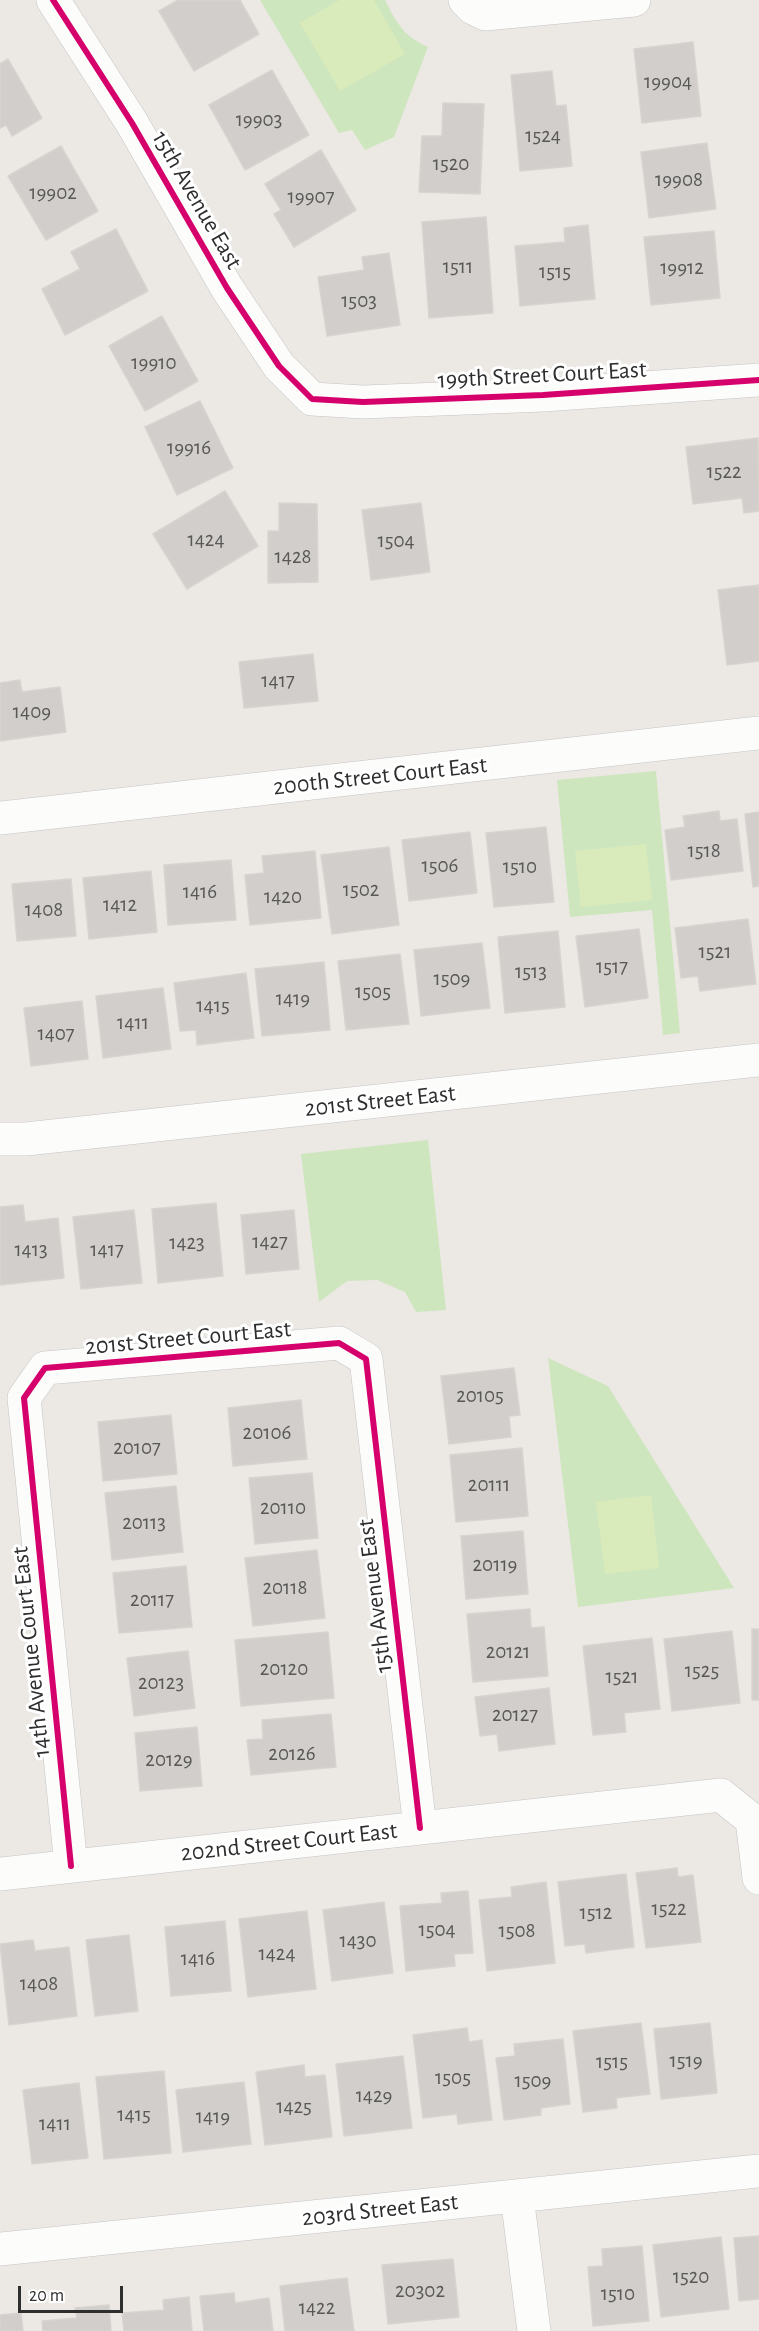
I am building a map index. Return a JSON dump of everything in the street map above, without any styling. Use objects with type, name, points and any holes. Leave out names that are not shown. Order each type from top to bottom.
[{"type":"street","name":"15th Avenue East","points":[[53,0],[132,123],[227,288],[279,366],[312,399],[326,401]]},
{"type":"street","points":[[469,4],[485,14],[634,0]]},
{"type":"street","name":"199th Street Court East","points":[[326,401],[363,402],[532,395],[759,380]]},
{"type":"street","name":"200th Street Court East","points":[[0,818],[759,734]]},
{"type":"street","name":"201st Street East","points":[[0,1139],[38,1138],[759,1060]]},
{"type":"street","name":"201st Street Court East","points":[[24,1398],[45,1368],[339,1343],[366,1359]]},
{"type":"street","name":"15th Avenue East","points":[[366,1359],[420,1828]]},
{"type":"street","name":"14th Avenue Court East","points":[[24,1398],[71,1866]]},
{"type":"street","name":"202nd Street Court East","points":[[0,1874],[721,1795],[752,1820],[759,1878]]},
{"type":"street","name":"203rd Street East","points":[[0,2249],[759,2170]]},
{"type":"street","points":[[517,2196],[534,2331]]},
{"type":"green space","points":[[260,0],[385,0],[407,34],[428,47],[394,137],[365,150],[352,130],[339,133]]},
{"type":"green space","points":[[339,0],[374,0],[405,54],[340,91],[300,23]]},
{"type":"green space","points":[[656,771],[680,1033],[663,1035],[652,910],[570,917],[557,780]]},
{"type":"green space","points":[[646,844],[652,900],[581,907],[575,851]]},
{"type":"green space","points":[[428,1140],[446,1310],[416,1312],[405,1292],[377,1280],[347,1281],[319,1302],[301,1154]]},
{"type":"green space","points":[[548,1358],[608,1386],[734,1588],[578,1607]]},
{"type":"green space","points":[[651,1495],[659,1568],[605,1574],[596,1502]]},
{"type":"building","points":[[178,0],[240,0],[259,34],[194,71],[159,11]]},
{"type":"building","points":[[693,42],[701,116],[642,123],[634,49]]},
{"type":"building","points":[[8,59],[42,118],[12,136],[6,125],[0,128],[0,64]]},
{"type":"building","points":[[272,70],[309,135],[245,170],[209,105]]},
{"type":"building","points":[[552,71],[556,106],[566,105],[572,166],[520,171],[511,75]]},
{"type":"building","points":[[443,103],[484,104],[480,194],[419,192],[422,136],[442,136]]},
{"type":"building","points":[[707,143],[716,209],[649,218],[641,152]]},
{"type":"building","points":[[61,146],[98,211],[46,240],[8,176]]},
{"type":"building","points":[[321,150],[356,210],[294,247],[274,214],[281,210],[265,184]]},
{"type":"building","points":[[486,217],[493,313],[429,318],[422,222]]},
{"type":"building","points":[[588,225],[595,299],[520,306],[515,246],[565,242],[564,228]]},
{"type":"building","points":[[116,229],[148,291],[65,335],[42,289],[80,269],[71,252]]},
{"type":"building","points":[[714,231],[720,298],[651,305],[644,237]]},
{"type":"building","points":[[389,253],[400,325],[327,336],[318,277],[364,270],[362,257]]},
{"type":"building","points":[[162,316],[198,381],[145,411],[109,346]]},
{"type":"building","points":[[200,401],[233,468],[177,495],[145,427]]},
{"type":"building","points":[[758,438],[759,511],[744,513],[742,498],[693,504],[686,447]]},
{"type":"building","points":[[225,491],[258,546],[187,589],[153,534]]},
{"type":"building","points":[[279,503],[317,504],[318,582],[268,583],[268,531],[279,531]]},
{"type":"building","points":[[421,503],[430,572],[371,580],[362,510]]},
{"type":"building","points":[[759,585],[759,661],[727,665],[718,590]]},
{"type":"building","points":[[313,654],[318,701],[244,708],[239,662]]},
{"type":"building","points":[[20,680],[22,692],[60,687],[66,732],[0,741],[0,683]]},
{"type":"building","points":[[719,811],[720,821],[737,819],[743,871],[671,880],[665,830],[685,827],[683,816]]},
{"type":"building","points":[[759,812],[759,886],[753,887],[745,814]]},
{"type":"building","points":[[546,827],[554,902],[494,907],[486,833]]},
{"type":"building","points":[[470,832],[477,893],[409,901],[402,840]]},
{"type":"building","points":[[389,847],[399,925],[332,934],[321,855]]},
{"type":"building","points":[[315,851],[321,918],[250,925],[245,875],[264,873],[262,856]]},
{"type":"building","points":[[231,860],[236,920],[168,925],[164,865]]},
{"type":"building","points":[[151,871],[157,932],[89,939],[83,878]]},
{"type":"building","points":[[71,879],[76,936],[17,941],[12,884]]},
{"type":"building","points":[[748,919],[756,984],[700,991],[698,976],[681,978],[675,928]]},
{"type":"building","points":[[639,929],[648,998],[585,1007],[576,936]]},
{"type":"building","points":[[558,931],[565,1007],[505,1013],[498,937]]},
{"type":"building","points":[[482,943],[490,1008],[421,1016],[414,950]]},
{"type":"building","points":[[400,954],[409,1024],[346,1030],[338,961]]},
{"type":"building","points":[[324,962],[330,1030],[262,1036],[255,969]]},
{"type":"building","points":[[246,973],[254,1038],[197,1045],[196,1030],[180,1031],[174,983]]},
{"type":"building","points":[[163,988],[171,1049],[103,1058],[96,996]]},
{"type":"building","points":[[82,1001],[88,1059],[31,1066],[24,1008]]},
{"type":"building","points":[[216,1203],[223,1276],[158,1283],[152,1209]]},
{"type":"building","points":[[23,1205],[25,1222],[58,1218],[64,1278],[0,1285],[0,1207]]},
{"type":"building","points":[[134,1210],[142,1283],[81,1289],[73,1217]]},
{"type":"building","points":[[294,1210],[299,1269],[246,1274],[241,1215]]},
{"type":"building","points":[[514,1368],[520,1415],[509,1416],[511,1437],[449,1444],[441,1376]]},
{"type":"building","points":[[301,1400],[307,1459],[233,1466],[228,1408]]},
{"type":"building","points":[[171,1415],[177,1474],[103,1481],[98,1422]]},
{"type":"building","points":[[522,1448],[528,1516],[456,1522],[450,1455]]},
{"type":"building","points":[[312,1473],[318,1538],[255,1544],[249,1478]]},
{"type":"building","points":[[176,1486],[183,1552],[112,1560],[105,1493]]},
{"type":"building","points":[[523,1531],[528,1594],[466,1599],[461,1536]]},
{"type":"building","points":[[317,1550],[325,1618],[253,1626],[245,1558]]},
{"type":"building","points":[[186,1566],[192,1627],[119,1633],[113,1573]]},
{"type":"building","points":[[530,1609],[531,1628],[544,1627],[548,1676],[473,1682],[467,1614]]},
{"type":"building","points":[[752,1629],[759,1629],[759,1700],[752,1700]]},
{"type":"building","points":[[732,1631],[740,1703],[672,1711],[664,1639]]},
{"type":"building","points":[[328,1632],[334,1698],[241,1706],[235,1640]]},
{"type":"building","points":[[652,1638],[660,1709],[624,1713],[626,1732],[593,1735],[583,1646]]},
{"type":"building","points":[[188,1651],[195,1708],[134,1716],[127,1658]]},
{"type":"building","points":[[549,1688],[555,1744],[499,1751],[497,1734],[480,1736],[475,1697]]},
{"type":"building","points":[[331,1714],[336,1767],[251,1775],[247,1740],[263,1739],[262,1720]]},
{"type":"building","points":[[197,1727],[202,1786],[140,1791],[135,1733]]},
{"type":"building","points":[[677,1868],[678,1877],[693,1875],[701,1942],[646,1948],[636,1873]]},
{"type":"building","points":[[626,1874],[634,1947],[586,1953],[585,1944],[565,1946],[558,1882]]},
{"type":"building","points":[[546,1882],[555,1963],[487,1971],[479,1900],[512,1897],[511,1887]]},
{"type":"building","points":[[468,1891],[473,1953],[454,1954],[455,1966],[406,1971],[400,1906],[442,1903],[441,1893]]},
{"type":"building","points":[[384,1902],[393,1973],[332,1981],[323,1910]]},
{"type":"building","points":[[307,1911],[316,1989],[248,1997],[239,1919]]},
{"type":"building","points":[[225,1921],[231,1991],[171,1996],[165,1927]]},
{"type":"building","points":[[129,1935],[138,2011],[95,2016],[86,1940]]},
{"type":"building","points":[[33,1940],[35,1951],[69,1947],[77,2016],[9,2025],[0,1944]]},
{"type":"building","points":[[641,2023],[650,2094],[616,2098],[617,2108],[583,2112],[573,2031]]},
{"type":"building","points":[[710,2023],[717,2093],[661,2099],[654,2029]]},
{"type":"building","points":[[467,2028],[469,2042],[482,2040],[492,2120],[458,2124],[457,2114],[423,2118],[413,2035]]},
{"type":"building","points":[[563,2039],[570,2104],[541,2108],[541,2115],[504,2120],[496,2058],[515,2056],[514,2044]]},
{"type":"building","points":[[403,2056],[412,2128],[344,2136],[336,2064]]},
{"type":"building","points":[[304,2065],[305,2077],[325,2075],[332,2137],[265,2145],[256,2072]]},
{"type":"building","points":[[164,2071],[171,2153],[104,2159],[96,2077]]},
{"type":"building","points":[[244,2082],[251,2144],[183,2152],[176,2090]]},
{"type":"building","points":[[79,2083],[88,2158],[32,2164],[23,2090]]},
{"type":"building","points":[[759,2236],[759,2299],[739,2301],[734,2238]]},
{"type":"building","points":[[721,2237],[729,2309],[661,2317],[653,2245]]},
{"type":"building","points":[[642,2246],[649,2321],[593,2326],[588,2267],[603,2266],[602,2249]]},
{"type":"building","points":[[453,2259],[459,2317],[388,2324],[382,2265]]},
{"type":"building","points":[[347,2278],[354,2331],[285,2331],[280,2286]]},
{"type":"building","points":[[234,2293],[235,2303],[269,2298],[273,2331],[204,2331],[200,2296]]},
{"type":"building","points":[[189,2297],[192,2331],[124,2331],[122,2313],[164,2310],[163,2300]]},
{"type":"building","points":[[109,2305],[111,2331],[43,2331],[42,2321],[77,2318],[75,2308]]},
{"type":"building","points":[[21,2313],[23,2331],[0,2331],[0,2315]]},
{"type":"cycle path","points":[[53,0],[132,123],[227,288],[279,366],[312,399],[363,402],[543,395],[759,380]]},
{"type":"cycle path","points":[[71,1866],[24,1398],[45,1368],[339,1343],[366,1359],[420,1828]]}]
